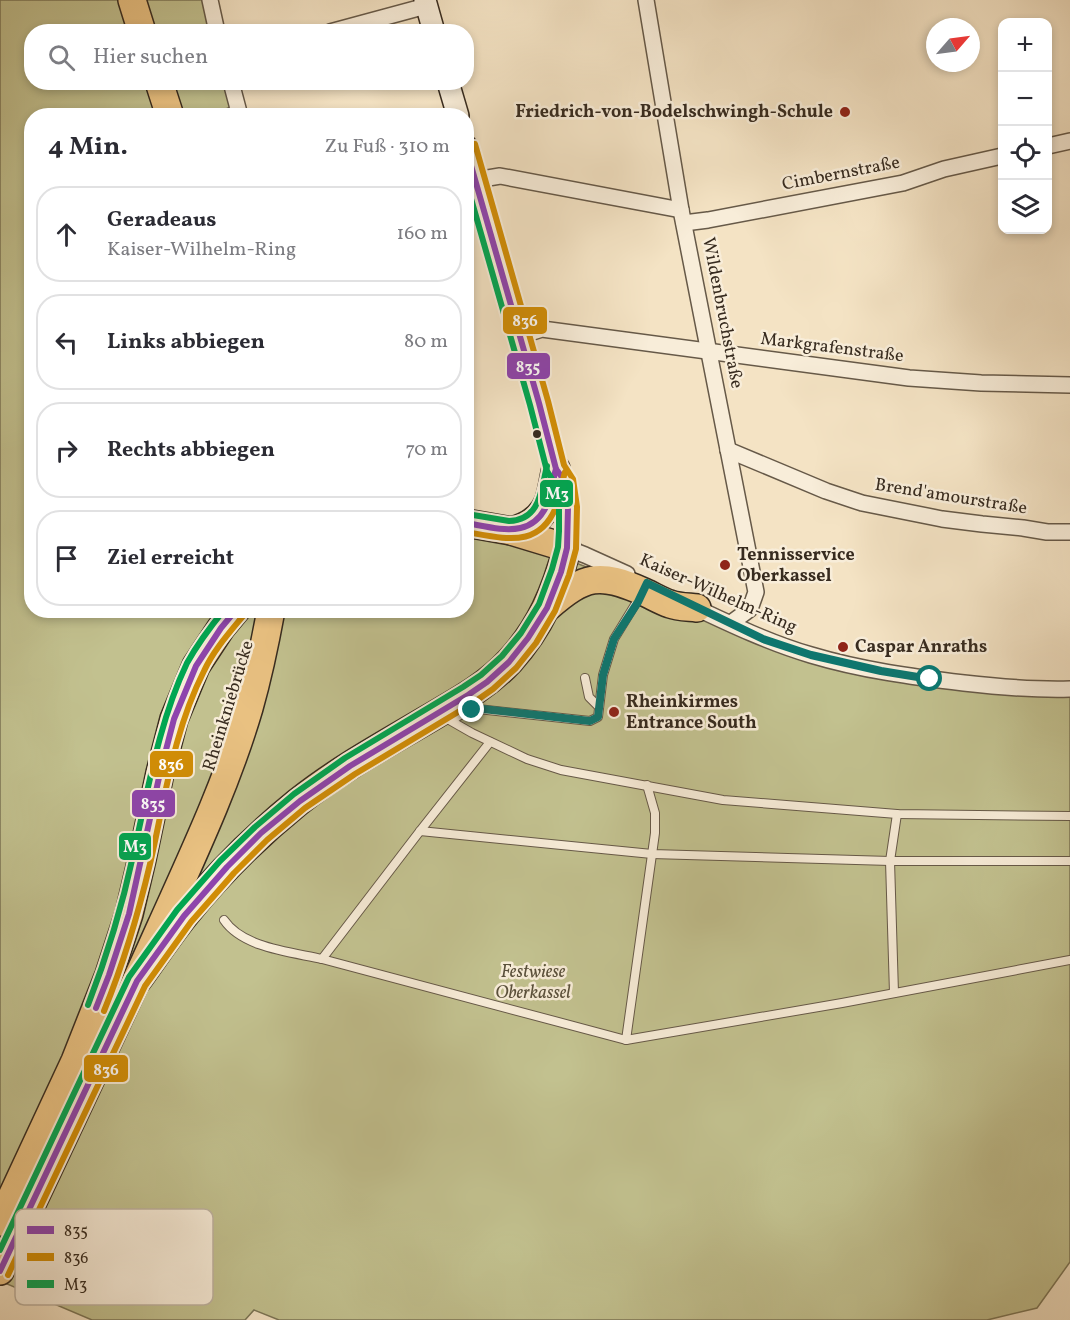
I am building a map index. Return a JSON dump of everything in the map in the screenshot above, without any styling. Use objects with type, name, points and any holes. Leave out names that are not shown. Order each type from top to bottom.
[{"type":"highway","points":[[132,0],[140,24]]},
{"type":"highway","points":[[150,0],[158,24]]},
{"type":"highway","points":[[162,90],[167,108]]},
{"type":"highway","points":[[179,90],[184,108]]},
{"type":"highway","points":[[511,531],[527,526],[542,514],[551,495],[556,469]]},
{"type":"highway","points":[[137,981],[184,916],[227,867],[261,833],[300,801],[350,766],[487,682],[509,662],[528,638],[547,608],[567,549],[511,531],[474,524]]},
{"type":"highway","points":[[547,608],[574,586],[592,580],[606,579],[645,587],[670,604],[698,608]]},
{"type":"highway","points":[[26,1209],[87,1060],[109,975],[129,914],[174,719],[196,666],[229,618]]},
{"type":"highway","name":"Rheinkniebrücke","points":[[87,1060],[215,759],[235,702],[254,618]]},
{"type":"highway","name":"Rheinkniebrücke","points":[[87,1060],[137,981],[200,839],[229,767],[248,709],[270,618]]},
{"type":"highway","points":[[0,1222],[87,1060]]},
{"type":"highway","points":[[0,1271],[15,1235]]},
{"type":"street","points":[[210,0],[215,24]]},
{"type":"street","name":"Wildenbruchstraße","points":[[646,0],[683,216],[756,592],[750,609],[731,623]]},
{"type":"street","points":[[356,24],[426,3],[432,24]]},
{"type":"street","points":[[233,90],[238,108]]},
{"type":"street","points":[[450,90],[456,108]]},
{"type":"street","points":[[1052,145],[1070,141]]},
{"type":"street","name":"Cimbernstraße","points":[[476,180],[500,176],[708,220],[903,183],[944,169],[998,157]]},
{"type":"street","points":[[474,173],[556,469],[564,480],[568,507],[567,549]]},
{"type":"street","name":"Markgrafenstraße","points":[[520,336],[542,329],[909,378],[981,383],[1070,385]]},
{"type":"street","name":"Brend'amourstraße","points":[[728,450],[861,502],[982,524],[1047,532],[1070,532]]},
{"type":"street","name":"Kaiser-Wilhelm-Ring","points":[[567,549],[585,555],[645,587]]},
{"type":"street","name":"Kaiser-Wilhelm-Ring","points":[[698,608],[763,639],[811,655],[881,671],[1002,687],[1070,689]]},
{"type":"lane","points":[[645,587],[614,639],[600,675],[598,717],[590,721],[478,709],[465,712],[451,721],[527,759],[561,770],[723,800],[897,814],[1070,816]]},
{"type":"lane","points":[[585,678],[589,697],[599,707]]},
{"type":"lane","points":[[322,959],[490,742]]},
{"type":"lane","points":[[626,1040],[655,833],[655,813],[647,785]]},
{"type":"lane","points":[[894,993],[890,861],[897,814]]},
{"type":"lane","points":[[420,831],[652,854],[890,861],[1070,861]]},
{"type":"lane","points":[[224,920],[228,926],[241,935],[262,945],[626,1040],[1070,960]]},
{"type":"green space","name":"Festwiese Oberkassel","points":[[0,0],[206,0],[212,24],[24,24],[24,90],[229,90],[234,108],[24,108],[24,618],[474,618],[474,530],[558,556],[811,660],[1070,689],[1070,1262],[1037,1308],[987,1320],[279,1320],[254,1310],[245,1320],[92,1320],[57,1305],[213,1305],[213,1209],[15,1209],[15,1287],[0,1281]]},
{"type":"transit line","name":"836","points":[[39,1209],[145,986],[191,922],[234,873],[267,840],[305,808],[355,774],[493,689],[516,668],[536,643],[555,611],[576,549],[577,507],[573,479],[564,465],[475,144]]},
{"type":"transit line","name":"835","points":[[29,1209],[137,981],[184,916],[227,867],[261,833],[300,801],[350,766],[487,682],[509,662],[547,608],[561,572],[567,548],[568,507],[564,480],[556,469],[474,176]]},
{"type":"transit line","name":"M3","points":[[19,1209],[129,977],[177,910],[220,861],[294,794],[345,758],[481,675],[502,656],[521,633],[539,604],[558,547],[559,508],[555,484],[547,471],[474,209]]},
{"type":"transit line","name":"M3","points":[[474,515],[509,521],[528,515],[538,502],[547,466]]},
{"type":"transit line","name":"835","points":[[474,525],[516,529],[536,520],[544,511],[551,494],[556,469]]},
{"type":"transit line","name":"836","points":[[474,533],[509,538],[533,534],[543,527],[552,515],[559,499],[565,472]]},
{"type":"transit line","name":"M3","points":[[88,1005],[119,913],[168,710],[187,663],[218,618]]},
{"type":"transit line","name":"835","points":[[96,1008],[129,914],[174,719],[196,666],[229,618]]},
{"type":"transit line","name":"836","points":[[104,1011],[141,902],[171,766],[193,694],[222,642],[241,618]]},
{"type":"transit line","name":"M3","points":[[0,1250],[15,1218]]},
{"type":"transit line","name":"835","points":[[0,1271],[15,1239]]},
{"type":"transit line","name":"836","points":[[8,1275],[15,1260]]},
{"type":"place","name":"Friedrich-von-Bodelschwingh-Schule","points":[[845,112]]},
{"type":"place","name":"Tennisservice Oberkassel","points":[[725,565]]},
{"type":"place","name":"Caspar Anraths","points":[[843,647]]},
{"type":"place","name":"Rheinkirmes Entrance South","points":[[614,712]]},
{"type":"route","points":[[472,710],[483,709],[590,721],[598,717],[603,675],[614,639],[638,602],[647,583],[763,639],[811,655],[881,671],[930,679]]}]
